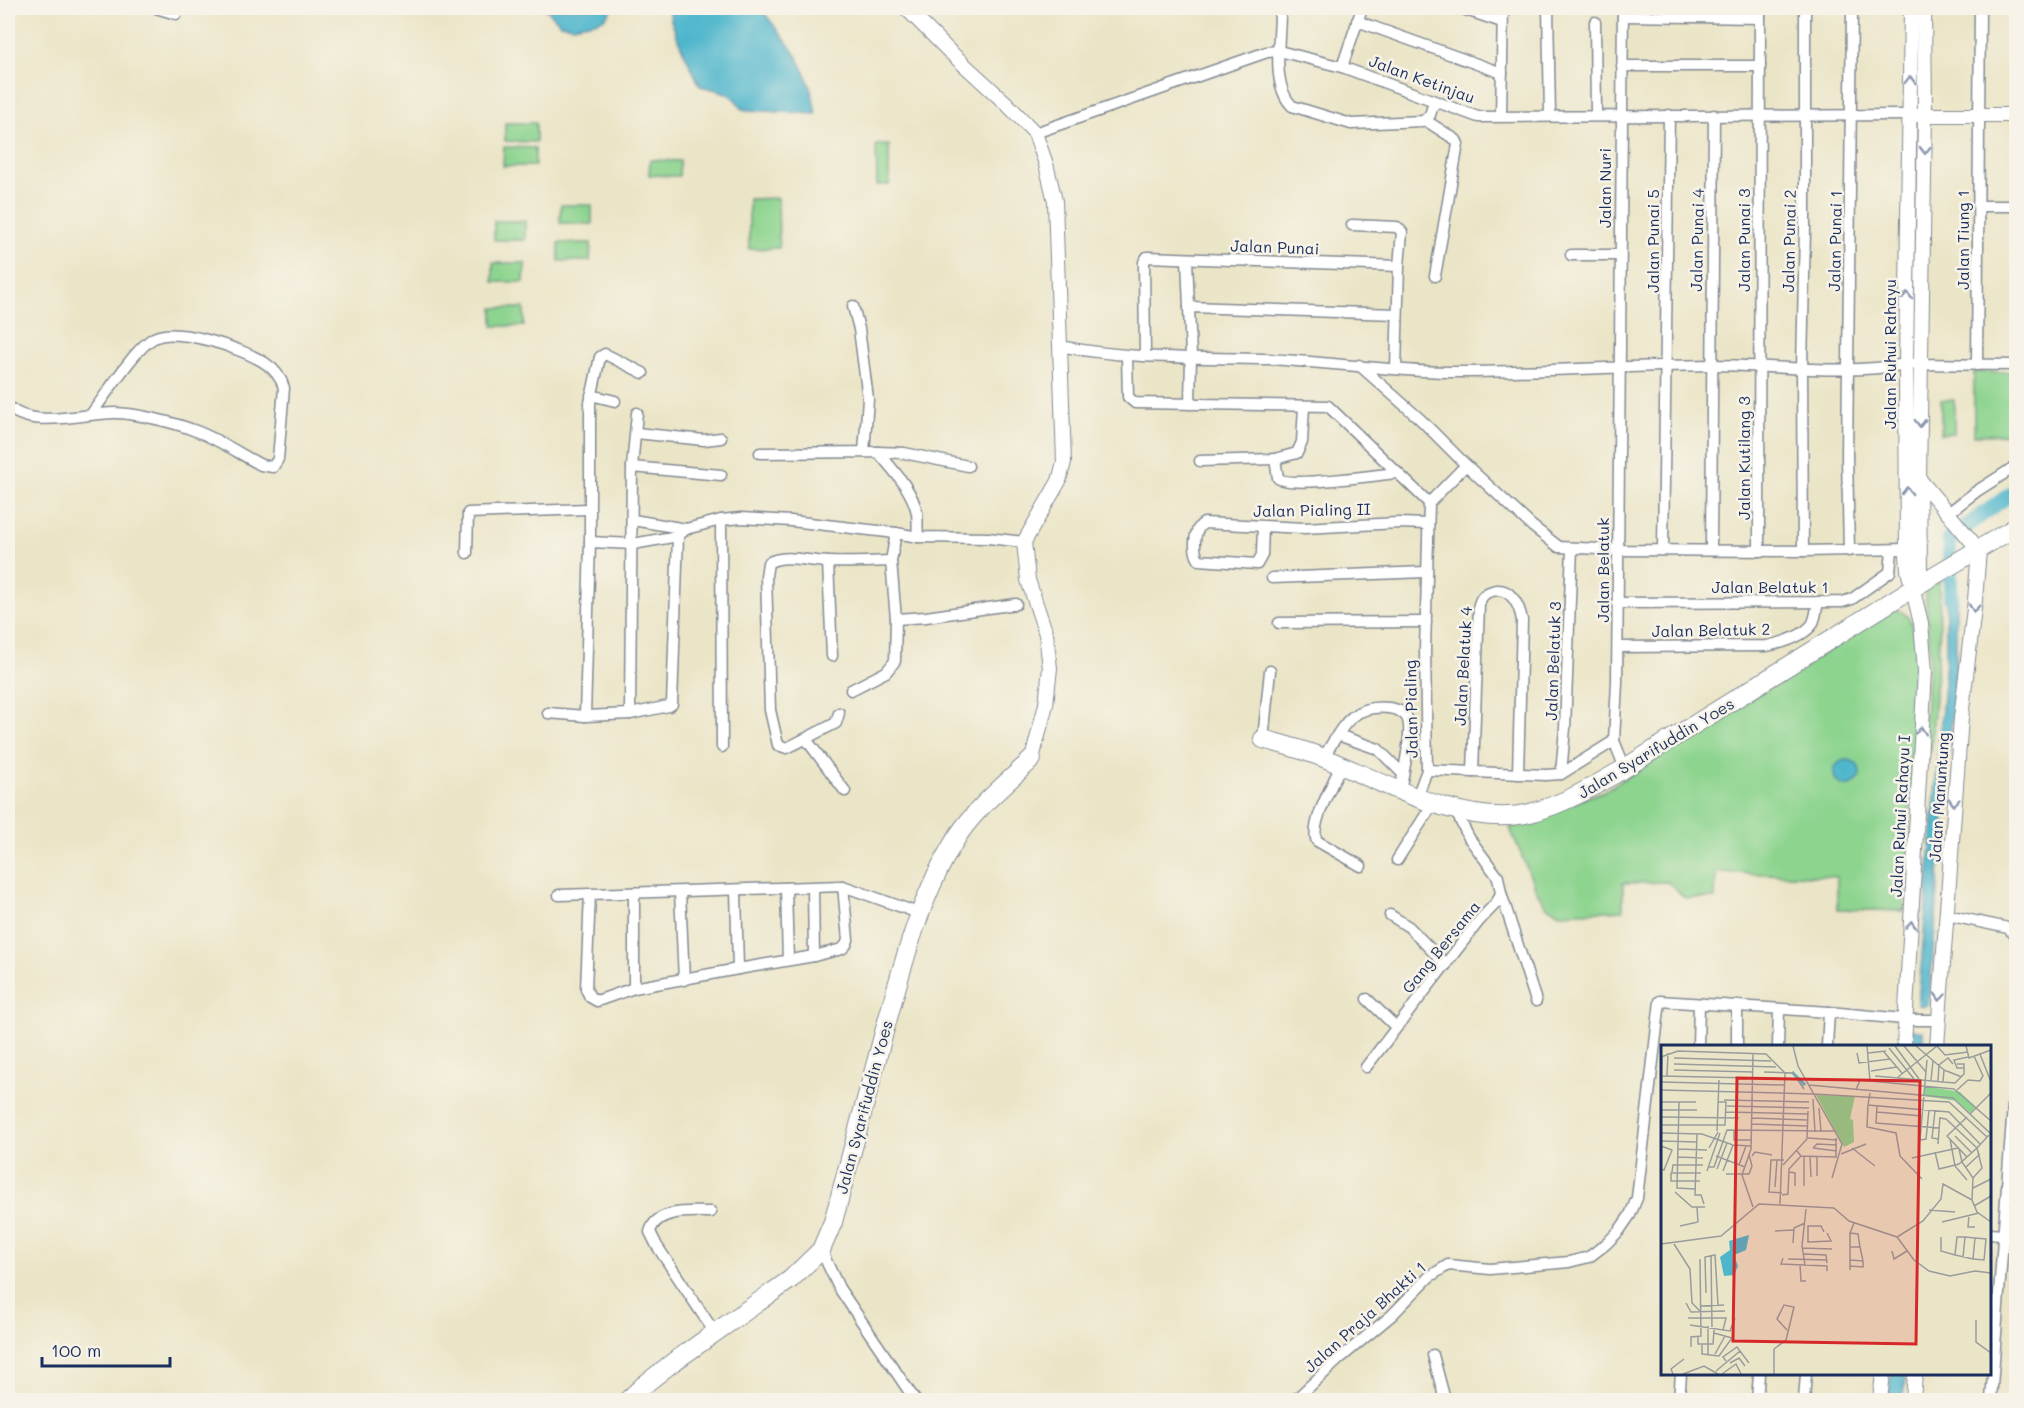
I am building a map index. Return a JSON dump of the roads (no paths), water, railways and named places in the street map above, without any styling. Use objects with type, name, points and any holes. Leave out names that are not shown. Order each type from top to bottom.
[{"type":"highway","name":"Jalan Syarifuddin Yoes","points":[[1263,740],[1293,747],[1414,791],[1455,810],[1487,815],[1528,813],[1571,799],[1625,768],[1961,560],[1975,545],[2016,527]]},
{"type":"highway","name":"Jalan Syarifuddin Yoes","points":[[628,1401],[644,1385],[791,1279],[821,1250],[833,1222],[898,981],[935,879],[959,834],[994,793],[1032,759]]},
{"type":"street","points":[[156,8],[176,14]]},
{"type":"street","points":[[906,8],[1035,133],[1047,164],[1055,201],[1064,462],[1059,481],[1024,542],[1028,580],[1046,634],[1050,668],[1046,704],[1032,759]]},
{"type":"street","points":[[1280,8],[1279,80],[1285,99],[1292,106],[1351,124],[1425,120],[1457,141],[1435,276]]},
{"type":"street","points":[[1342,67],[1362,8]]},
{"type":"street","points":[[1460,8],[1503,22]]},
{"type":"street","points":[[1501,116],[1503,8]]},
{"type":"street","points":[[1548,8],[1550,115]]},
{"type":"street","name":"Jalan Punai 2","points":[[1803,551],[1805,8]]},
{"type":"street","points":[[1851,115],[1852,8]]},
{"type":"street","name":"Jalan Ruhui Rahayu","points":[[1911,8],[1906,364],[1907,549],[1908,570],[1913,588]]},
{"type":"street","name":"Jalan Ruhui Rahayu","points":[[1913,588],[1920,570],[1924,8]]},
{"type":"street","name":"Jalan Tiung 1","points":[[1977,365],[1980,8]]},
{"type":"street","points":[[1623,12],[1760,13]]},
{"type":"street","name":"Jalan Nuri","points":[[1619,369],[1623,12]]},
{"type":"street","name":"Jalan Punai 3","points":[[1758,366],[1760,13]]},
{"type":"street","points":[[1357,21],[1502,73]]},
{"type":"street","points":[[1595,22],[1596,115]]},
{"type":"street","name":"Jalan Ketinjau","points":[[1035,133],[1267,52],[1279,51],[1342,67],[1473,116],[2016,115]]},
{"type":"street","points":[[1622,66],[1760,66]]},
{"type":"street","points":[[1425,120],[1430,115],[1434,102]]},
{"type":"street","name":"Jalan Punai 5","points":[[1663,549],[1669,115]]},
{"type":"street","name":"Jalan Punai 4","points":[[1711,550],[1714,115]]},
{"type":"street","name":"Jalan Punai 1","points":[[1849,551],[1848,368],[1851,115]]},
{"type":"street","points":[[1978,206],[2016,206]]},
{"type":"street","points":[[1353,225],[1397,227],[1402,232],[1396,314],[1396,368]]},
{"type":"street","points":[[1571,255],[1620,255]]},
{"type":"street","name":"Jalan Punai","points":[[1145,355],[1145,258],[1399,266]]},
{"type":"street","points":[[1187,259],[1191,356],[1190,404]]},
{"type":"street","points":[[853,306],[859,329],[868,399],[864,452]]},
{"type":"street","points":[[1189,307],[1396,314]]},
{"type":"street","points":[[8,406],[13,412],[34,419],[92,413],[117,413],[144,417],[196,430],[261,465],[273,467],[278,459],[284,388],[282,379],[264,362],[203,338],[170,335],[156,337],[143,345],[92,413]]},
{"type":"street","points":[[1060,346],[1127,356],[1191,356],[1447,372],[1711,366],[1848,368],[1891,367],[1906,364],[2016,365]]},
{"type":"street","points":[[585,716],[591,394],[602,354],[643,373]]},
{"type":"street","points":[[1127,356],[1128,397],[1135,403],[1328,406],[1429,503],[1466,465]]},
{"type":"street","points":[[1359,365],[1420,419],[1550,542],[1559,547],[1618,550],[1759,551],[1907,549]]},
{"type":"street","name":"Jalan Kutilang 3","points":[[1758,366],[1759,551]]},
{"type":"street","name":"Jalan Belatuk","points":[[1619,369],[1618,647],[1614,741],[1625,768]]},
{"type":"street","points":[[591,394],[615,401]]},
{"type":"street","points":[[1200,460],[1275,459],[1297,453],[1300,449],[1304,406]]},
{"type":"street","points":[[630,714],[633,467],[637,413]]},
{"type":"street","points":[[636,433],[704,440],[722,438]]},
{"type":"street","points":[[878,452],[910,494],[917,513],[918,537]]},
{"type":"street","points":[[760,453],[904,453],[968,466]]},
{"type":"street","points":[[1275,459],[1278,478],[1285,482],[1396,473]]},
{"type":"street","points":[[1951,518],[1977,491],[2016,466]]},
{"type":"street","points":[[633,467],[721,475]]},
{"type":"street","points":[[1920,479],[1975,545]]},
{"type":"street","name":"Jalan Pialing","points":[[1429,503],[1426,572],[1427,770],[1561,774]]},
{"type":"street","points":[[467,553],[468,513],[588,509]]},
{"type":"street","points":[[590,542],[633,544],[722,520],[741,518],[896,532],[918,537],[988,538],[1024,542]]},
{"type":"street","points":[[633,520],[682,532]]},
{"type":"street","points":[[722,520],[722,747]]},
{"type":"street","name":"Jalan Pialing II","points":[[1263,527],[1260,560],[1257,564],[1200,560],[1196,553],[1196,530],[1204,523],[1304,528],[1398,523],[1427,524]]},
{"type":"street","points":[[548,713],[585,716],[630,714],[669,706],[673,702],[682,532]]},
{"type":"street","points":[[851,690],[886,672],[895,661],[896,619],[891,561],[896,532]]},
{"type":"street","name":"Jalan Manuntung","points":[[1937,1045],[1934,1020],[1947,915],[1961,718],[1975,600],[1975,545]]},
{"type":"street","name":"Jalan Belatuk 3","points":[[1561,774],[1572,548]]},
{"type":"street","name":"Jalan Belatuk 1","points":[[1617,603],[1842,602],[1852,599],[1890,572],[1892,550]]},
{"type":"street","points":[[839,713],[839,720],[836,723],[806,739],[787,748],[778,745],[770,710],[766,576],[768,563],[774,560],[891,561]]},
{"type":"street","points":[[828,562],[832,656]]},
{"type":"street","points":[[1272,578],[1426,572]]},
{"type":"street","name":"Jalan Ruhui Rahayu I","points":[[1904,1045],[1910,1020],[1919,754],[1924,681],[1924,645],[1913,588]]},
{"type":"street","name":"Jalan Belatuk 4","points":[[1473,772],[1479,604],[1486,593],[1494,590],[1506,591],[1513,598],[1520,609],[1522,620],[1518,774]]},
{"type":"street","name":"Jalan Belatuk 2","points":[[1618,647],[1767,646],[1781,643],[1811,626],[1818,602]]},
{"type":"street","points":[[896,619],[1016,604]]},
{"type":"street","points":[[1279,623],[1426,622]]},
{"type":"street","points":[[1263,740],[1270,670]]},
{"type":"street","points":[[1323,758],[1348,718],[1376,707],[1394,708],[1408,719],[1414,791]]},
{"type":"street","points":[[1338,735],[1378,749],[1414,791]]},
{"type":"street","points":[[806,739],[845,791]]},
{"type":"street","points":[[1561,774],[1614,741]]},
{"type":"street","points":[[1341,765],[1318,817],[1315,837],[1317,841],[1361,866]]},
{"type":"street","points":[[1397,860],[1414,791],[1427,770]]},
{"type":"street","name":"Gang Bersama","points":[[1366,1067],[1479,921],[1497,902],[1501,892],[1498,877],[1469,838],[1455,810]]},
{"type":"street","points":[[559,895],[843,886],[921,914]]},
{"type":"street","points":[[590,894],[586,989],[588,994],[597,1001],[634,988],[842,949],[848,940],[843,886]]},
{"type":"street","points":[[786,888],[788,960]]},
{"type":"street","points":[[813,888],[814,956]]},
{"type":"street","points":[[736,890],[738,969]]},
{"type":"street","points":[[680,892],[684,980]]},
{"type":"street","points":[[1501,892],[1536,1001]]},
{"type":"street","points":[[634,893],[634,988]]},
{"type":"street","points":[[1390,915],[1408,927],[1446,965]]},
{"type":"street","points":[[1947,915],[2008,927],[2016,936]]},
{"type":"street","points":[[1367,999],[1396,1027]]},
{"type":"street","name":"Jalan Praja Bhakti 1","points":[[1295,1401],[1338,1360],[1392,1316],[1429,1277],[1448,1265],[1490,1269],[1569,1262],[1589,1257],[1606,1244],[1630,1215],[1636,1198],[1660,1001],[1934,1020]]},
{"type":"street","points":[[1698,1045],[1699,1004]]},
{"type":"street","points":[[1737,1006],[1737,1045]]},
{"type":"street","points":[[1778,1045],[1779,1010]]},
{"type":"street","points":[[1827,1045],[1829,1012]]},
{"type":"street","points":[[1991,1401],[2016,1066]]},
{"type":"street","points":[[711,1212],[674,1213],[661,1217],[654,1222],[650,1232],[715,1333]]},
{"type":"street","points":[[1991,1234],[2016,1236]]},
{"type":"street","points":[[821,1250],[839,1288],[915,1401]]},
{"type":"street","points":[[1433,1355],[1445,1401]]},
{"type":"street","points":[[1679,1401],[1681,1375]]},
{"type":"street","points":[[1757,1401],[1759,1375]]},
{"type":"street","points":[[1804,1401],[1806,1375]]},
{"type":"street","points":[[1880,1401],[1883,1375]]},
{"type":"street","points":[[1913,1401],[1915,1375]]},
{"type":"water","points":[[545,8],[613,8],[606,17],[599,21],[573,26],[561,24]]},
{"type":"water","points":[[669,8],[764,8],[765,14],[792,49],[804,71],[816,114],[742,109],[729,95],[719,90],[700,86],[680,44]]},
{"type":"water","points":[[1946,599],[1956,600],[1956,664],[1929,1003],[1925,1006],[1918,1005],[1946,658]]},
{"type":"water","points":[[1847,760],[1856,764],[1860,773],[1856,782],[1847,786],[1838,782],[1834,773],[1838,764]]},
{"type":"water","points":[[1912,1030],[1923,1031],[1923,1045],[1911,1045]]},
{"type":"water","points":[[1891,1375],[1905,1375],[1903,1400],[1888,1400]]},
{"type":"waterway","points":[[1951,599],[1949,539],[2016,490]]}]
